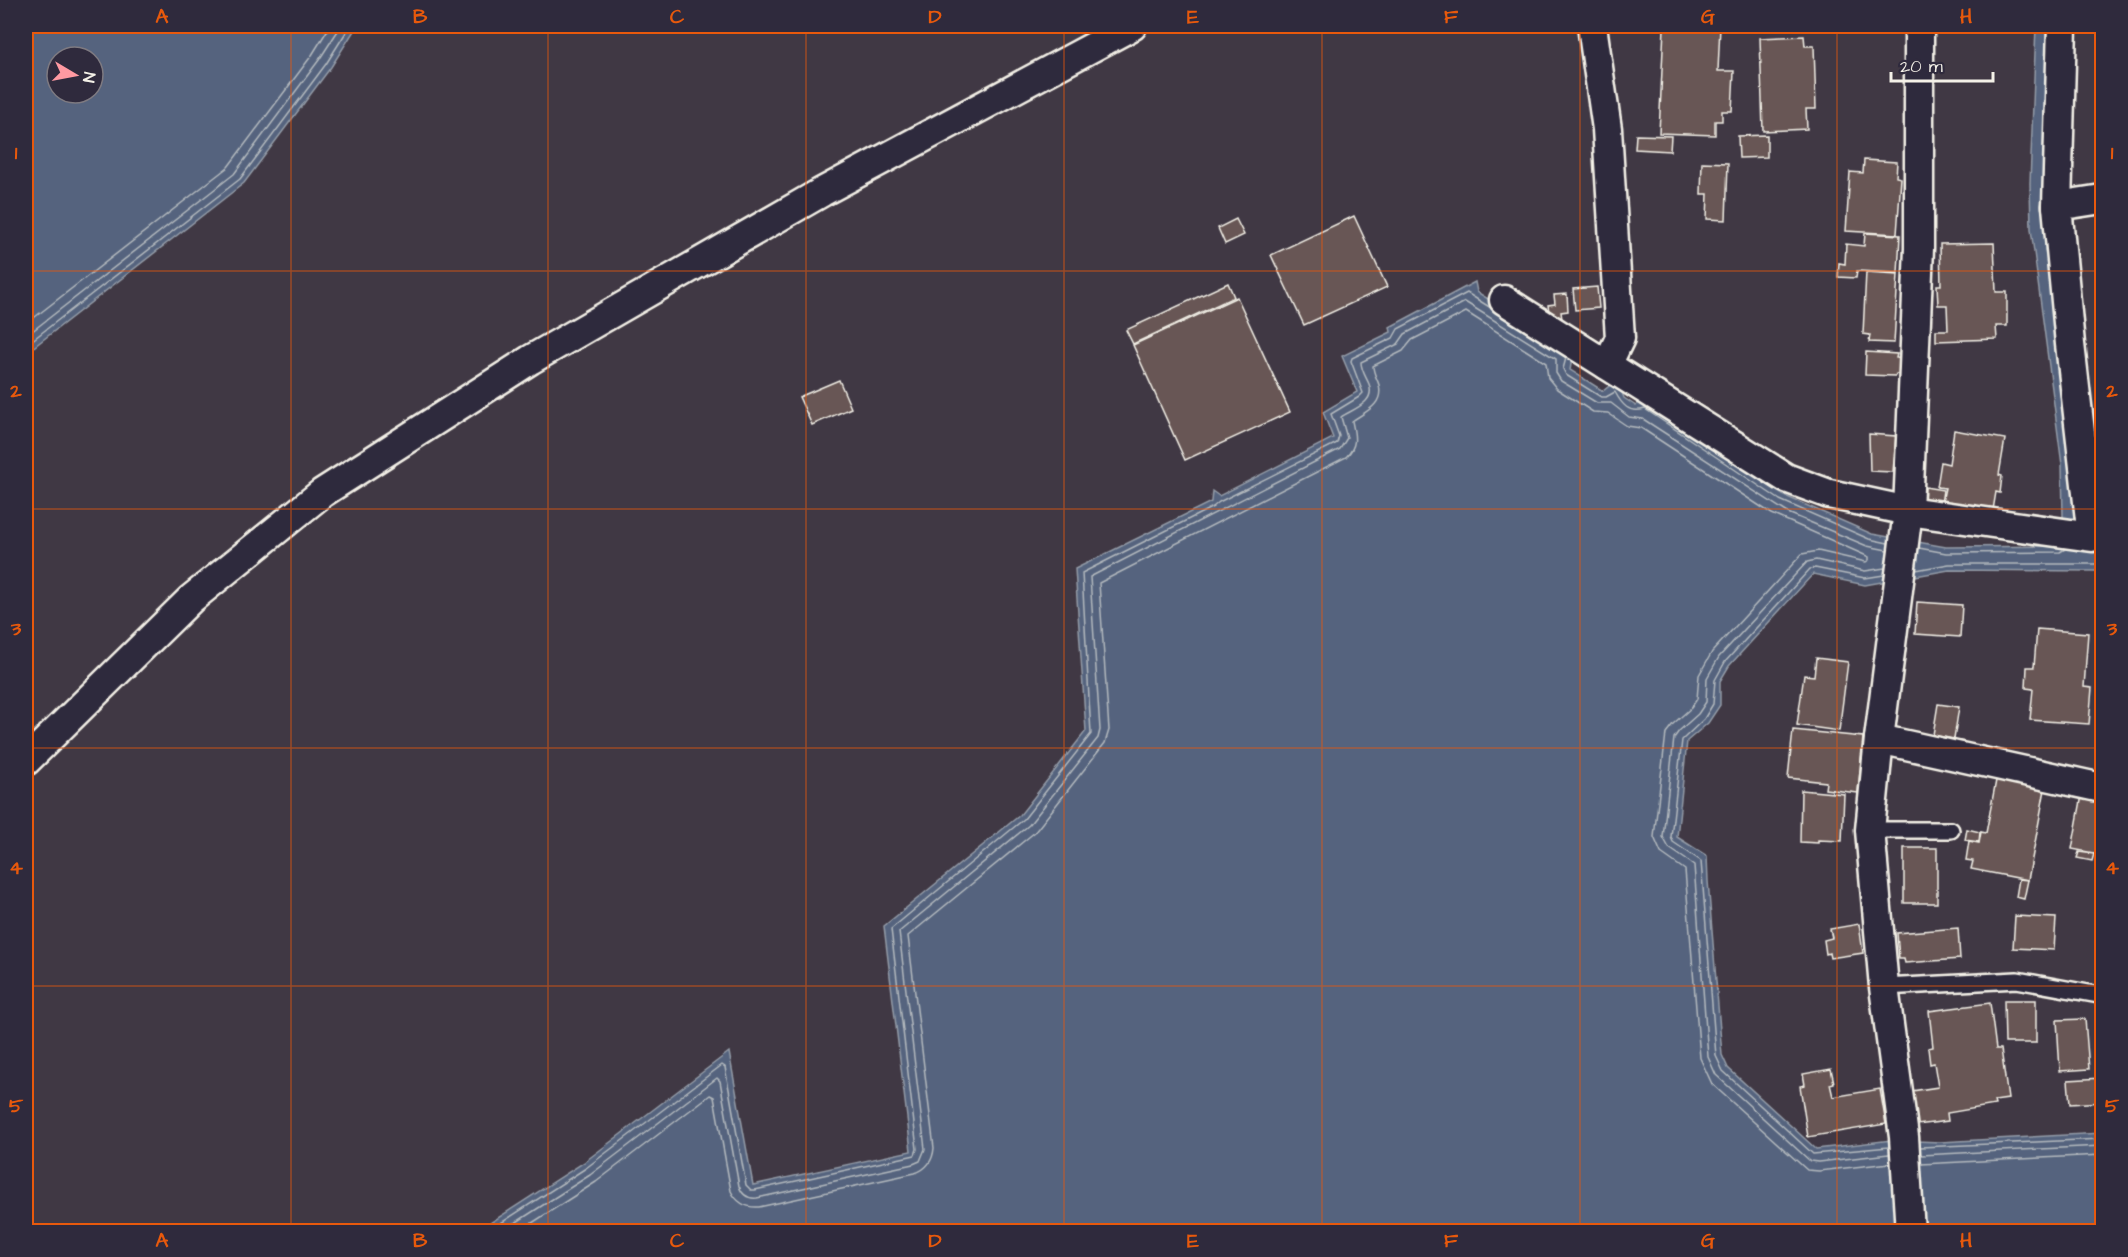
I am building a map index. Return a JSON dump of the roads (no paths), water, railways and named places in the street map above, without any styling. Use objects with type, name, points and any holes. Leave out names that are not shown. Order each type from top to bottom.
[{"type":"street","points":[[26,761],[191,599],[322,492],[530,360],[822,192],[1132,26]]},
{"type":"street","points":[[1592,26],[1607,129],[1620,338],[1607,365]]},
{"type":"street","points":[[1910,1232],[1904,1137],[1884,987],[1870,830],[1879,739],[1908,517],[1919,248],[1919,26]]},
{"type":"street","points":[[1504,300],[1786,478],[1829,494],[1908,517],[2092,537],[2057,206],[2062,26]]},
{"type":"street","points":[[2057,206],[2103,199]]},
{"type":"street","points":[[1879,739],[2103,788]]},
{"type":"lane","points":[[1870,830],[1951,831]]},
{"type":"lane","points":[[1884,987],[2017,980],[2099,995]]},
{"type":"water","points":[[26,26],[357,26],[331,67],[244,183],[26,353]]},
{"type":"water","points":[[2036,26],[2052,26],[2044,188],[2045,251],[2089,549],[2102,551],[2102,570],[1949,570],[1865,585],[1813,574],[1729,666],[1720,681],[1720,705],[1708,723],[1687,741],[1677,837],[1707,856],[1722,1055],[1728,1068],[1816,1149],[1892,1140],[1940,1142],[2102,1133],[2102,1231],[476,1232],[583,1163],[729,1052],[753,1185],[911,1151],[884,926],[1020,815],[1086,731],[1075,569],[1211,502],[1212,491],[1219,496],[1333,438],[1323,412],[1357,392],[1342,356],[1391,332],[1390,327],[1475,282],[1477,292],[1573,353],[1570,370],[1603,391],[1613,383],[1620,387],[1624,398],[1636,406],[1641,397],[1650,407],[1783,495],[1872,534],[1946,547],[2061,546],[2062,465],[2031,229],[2030,183]]}]
